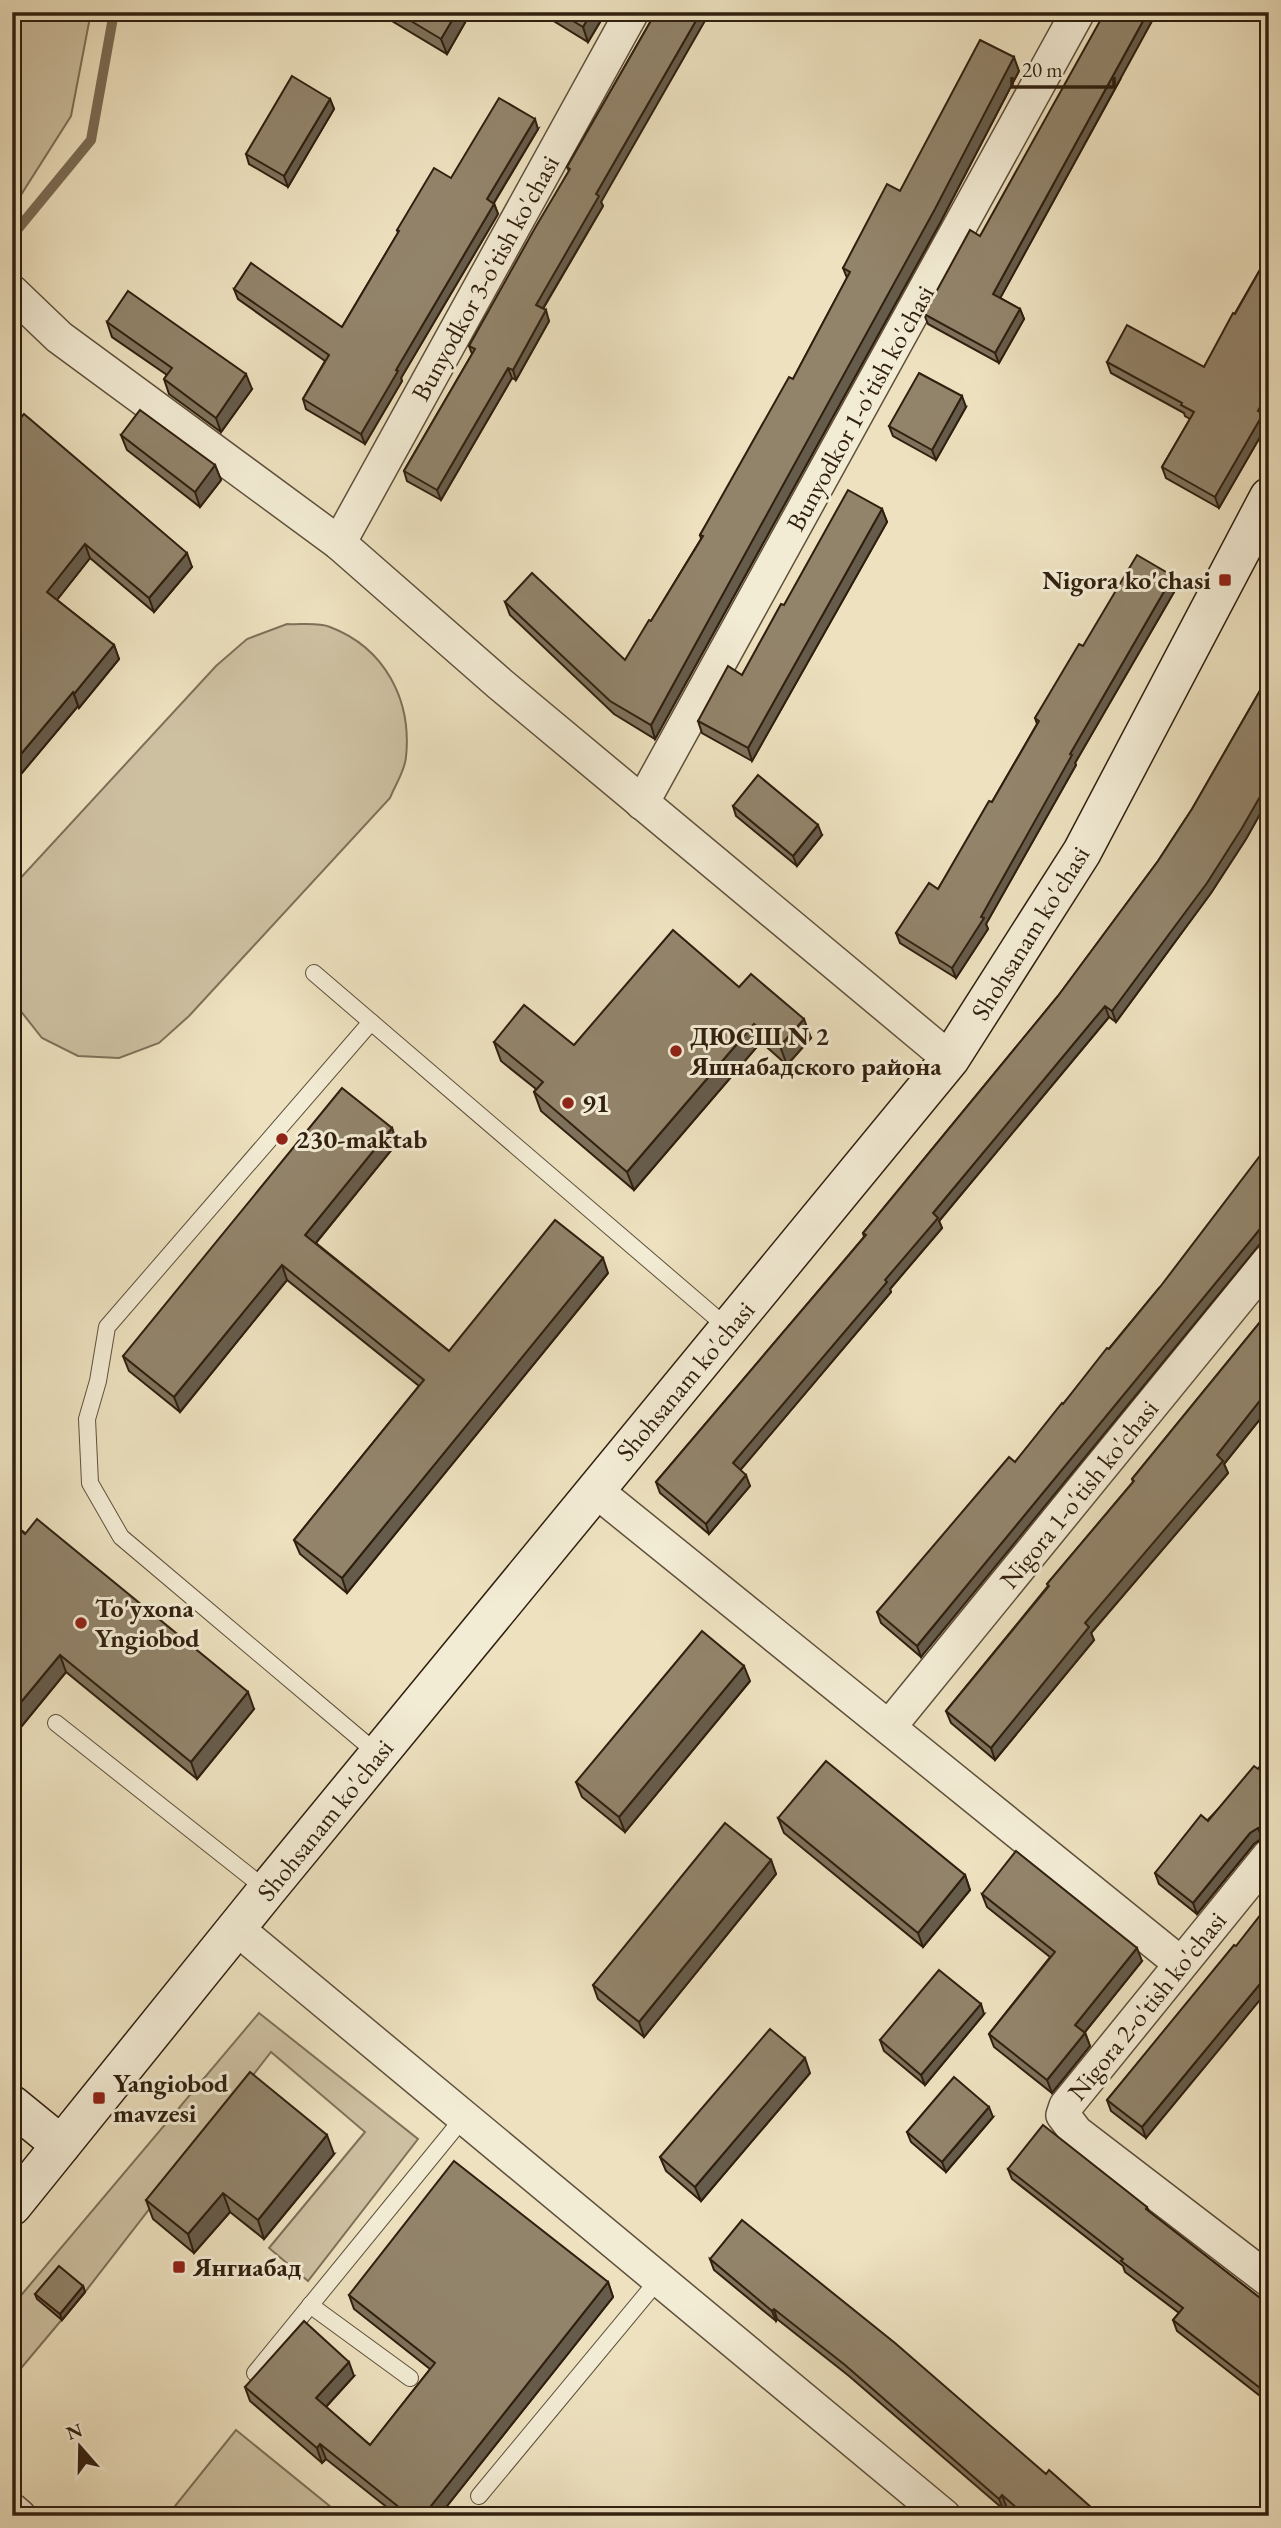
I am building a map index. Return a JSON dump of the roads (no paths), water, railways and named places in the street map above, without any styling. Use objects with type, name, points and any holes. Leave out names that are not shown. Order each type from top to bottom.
[{"type":"street","name":"Bunyodkor 3-o'tish ko'chasi","points":[[339,543],[632,12]]},
{"type":"street","name":"Bunyodkor 1-o'tish ko'chasi","points":[[642,803],[1078,12]]},
{"type":"street","points":[[12,292],[59,337],[339,543],[500,684],[950,1059]]},
{"type":"street","name":"Shohsanam ko'chasi","points":[[12,2206],[267,1890],[950,1059],[1082,852],[1269,497]]},
{"type":"street","name":"Nigora 1-o'tish ko'chasi","points":[[889,1727],[1269,1261]]},
{"type":"street","points":[[595,1490],[1180,1962]]},
{"type":"street","name":"Nigora 2-o'tish ko'chasi","points":[[1269,1856],[1180,1962],[1066,2106],[1063,2115],[1076,2132],[1269,2280]]},
{"type":"street","points":[[236,1928],[944,2516]]},
{"type":"street","points":[[12,2105],[61,2145]]},
{"type":"street","points":[[12,2511],[19,2516]]},
{"type":"lane","points":[[314,973],[728,1328]]},
{"type":"lane","points":[[371,1022],[107,1327],[98,1381],[87,1419],[90,1483],[121,1537],[378,1755]]},
{"type":"lane","points":[[57,1723],[267,1890]]},
{"type":"lane","points":[[255,2374],[464,2117]]},
{"type":"lane","points":[[479,2497],[659,2279]]},
{"type":"lane","points":[[310,2305],[410,2378]]},
{"type":"waterway","points":[[12,236],[91,140],[114,12]]},
{"type":"place","name":"Nigora ko'chasi","points":[[1225,580]]},
{"type":"place","name":"ДЮСШ N 2 Яшнабадского района","points":[[676,1051]]},
{"type":"place","name":"91","points":[[568,1103]]},
{"type":"place","name":"230-maktab","points":[[282,1139]]},
{"type":"place","name":"To'yxona Yngiobod","points":[[81,1623]]},
{"type":"place","name":"Yangiobod mavzesi","points":[[99,2098]]},
{"type":"place","name":"Янгиабад","points":[[179,2267]]}]
